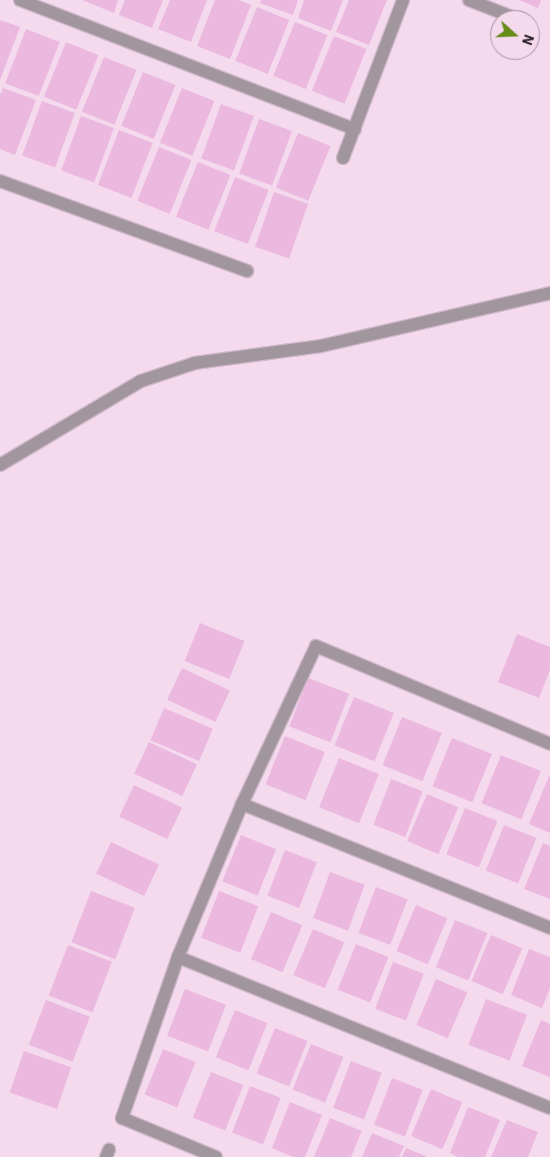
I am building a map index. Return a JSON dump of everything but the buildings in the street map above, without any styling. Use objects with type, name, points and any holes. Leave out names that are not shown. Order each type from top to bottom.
[{"type":"street","points":[[20,0],[355,130]]},
{"type":"street","points":[[343,158],[403,0]]},
{"type":"street","points":[[469,0],[494,10]]},
{"type":"street","points":[[0,181],[247,271]]},
{"type":"street","points":[[0,465],[141,381],[195,363],[321,346],[550,293]]},
{"type":"street","points":[[216,1157],[122,1118],[178,957],[242,804],[316,646],[550,744]]},
{"type":"street","points":[[242,804],[550,928]]},
{"type":"street","points":[[178,957],[550,1108]]}]
